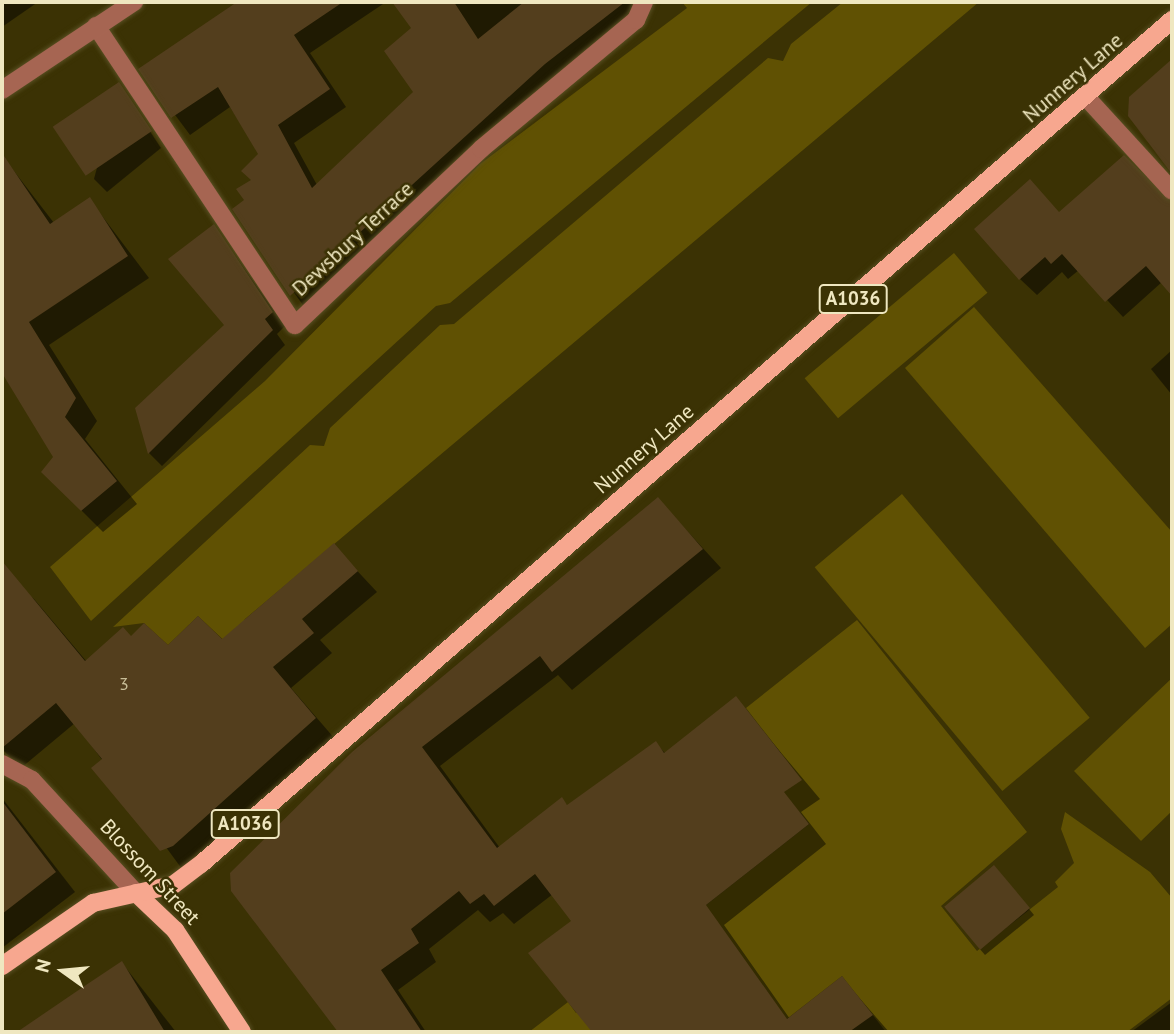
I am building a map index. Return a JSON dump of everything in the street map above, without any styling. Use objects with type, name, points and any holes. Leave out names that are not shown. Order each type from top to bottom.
[{"type":"main road","name":"Nunnery Lane","points":[[136,894],[173,885],[201,864],[1172,20]]},
{"type":"main road","name":"A1036","points":[[2,966],[93,903],[136,894]]},
{"type":"main road","name":"Blossom Street","points":[[136,894],[175,930],[242,1032]]},
{"type":"street","points":[[2,90],[134,2]]},
{"type":"street","name":"Dewsbury Terrace","points":[[96,26],[295,325],[481,149],[636,20],[643,2]]},
{"type":"street","points":[[1086,97],[1172,191]]},
{"type":"street","name":"Blossom Street","points":[[2,764],[32,780],[136,894]]},
{"type":"shaded area","points":[[682,2],[812,2],[450,303],[436,306],[91,621],[50,567],[265,381],[480,164],[687,8]]},
{"type":"shaded area","points":[[843,2],[979,2],[245,619],[230,646],[198,616],[168,645],[144,623],[113,627],[310,445],[324,446],[330,428],[440,325],[454,324],[768,58],[783,61],[791,44]]},
{"type":"shaded area","points":[[954,253],[987,293],[838,418],[805,378]]},
{"type":"shaded area","points":[[974,307],[1172,532],[1172,624],[1145,648],[905,368]]},
{"type":"shaded area","points":[[902,494],[1090,718],[1002,791],[815,567]]},
{"type":"shaded area","points":[[857,620],[1027,832],[941,906],[977,951],[1058,887],[1055,882],[1074,863],[1061,829],[1065,812],[1150,872],[1172,898],[1172,998],[1127,1032],[886,1032],[842,976],[770,1032],[725,1032],[722,1027],[768,992],[678,927],[809,824],[764,769],[781,753],[746,708]]},
{"type":"shaded area","points":[[1172,678],[1172,811],[1141,841],[1074,771]]},
{"type":"shaded area","points":[[607,990],[633,1024],[621,1032],[529,1032],[568,1002],[576,1013]]},
{"type":"building","points":[[237,2],[343,2],[294,35],[330,89],[278,125],[312,188],[413,92],[384,51],[411,28],[392,2],[454,2],[478,39],[524,2],[625,2],[545,64],[290,296],[232,209],[244,200],[236,189],[251,180],[241,171],[258,154],[218,87],[171,118],[138,69]]},
{"type":"building","points":[[1172,59],[1172,174],[1128,116],[1129,97]]},
{"type":"building","points":[[119,82],[152,131],[86,176],[53,127]]},
{"type":"building","points":[[2,153],[50,224],[90,197],[128,256],[29,322],[76,398],[65,417],[117,481],[81,511],[41,472],[53,457],[2,373]]},
{"type":"building","points":[[1124,155],[1172,202],[1172,296],[1146,266],[1105,302],[1062,254],[1051,264],[1045,257],[1019,280],[974,229],[1030,179],[1059,212]]},
{"type":"building","points":[[214,224],[273,312],[265,319],[273,330],[148,454],[135,408],[224,325],[168,259]]},
{"type":"building","points":[[658,497],[703,549],[552,672],[540,656],[422,747],[497,848],[562,797],[567,805],[656,741],[664,753],[736,696],[802,780],[784,792],[809,824],[706,905],[787,1019],[842,976],[873,1015],[849,1032],[592,1032],[528,953],[571,921],[535,874],[494,906],[484,894],[470,904],[459,891],[411,929],[419,943],[381,970],[422,1032],[338,1032],[231,891],[230,873],[352,752]]},
{"type":"building","points":[[334,543],[358,571],[302,619],[314,633],[273,667],[316,718],[173,846],[160,851],[91,768],[102,759],[56,703],[2,748],[2,561],[85,661],[123,627],[131,636],[144,623],[168,645],[198,616],[222,639]]},
{"type":"building","points":[[2,801],[56,872],[2,914]]},
{"type":"building","points":[[994,865],[1030,908],[980,950],[944,907]]},
{"type":"building","points":[[122,961],[165,1032],[17,1032],[83,987]]}]
